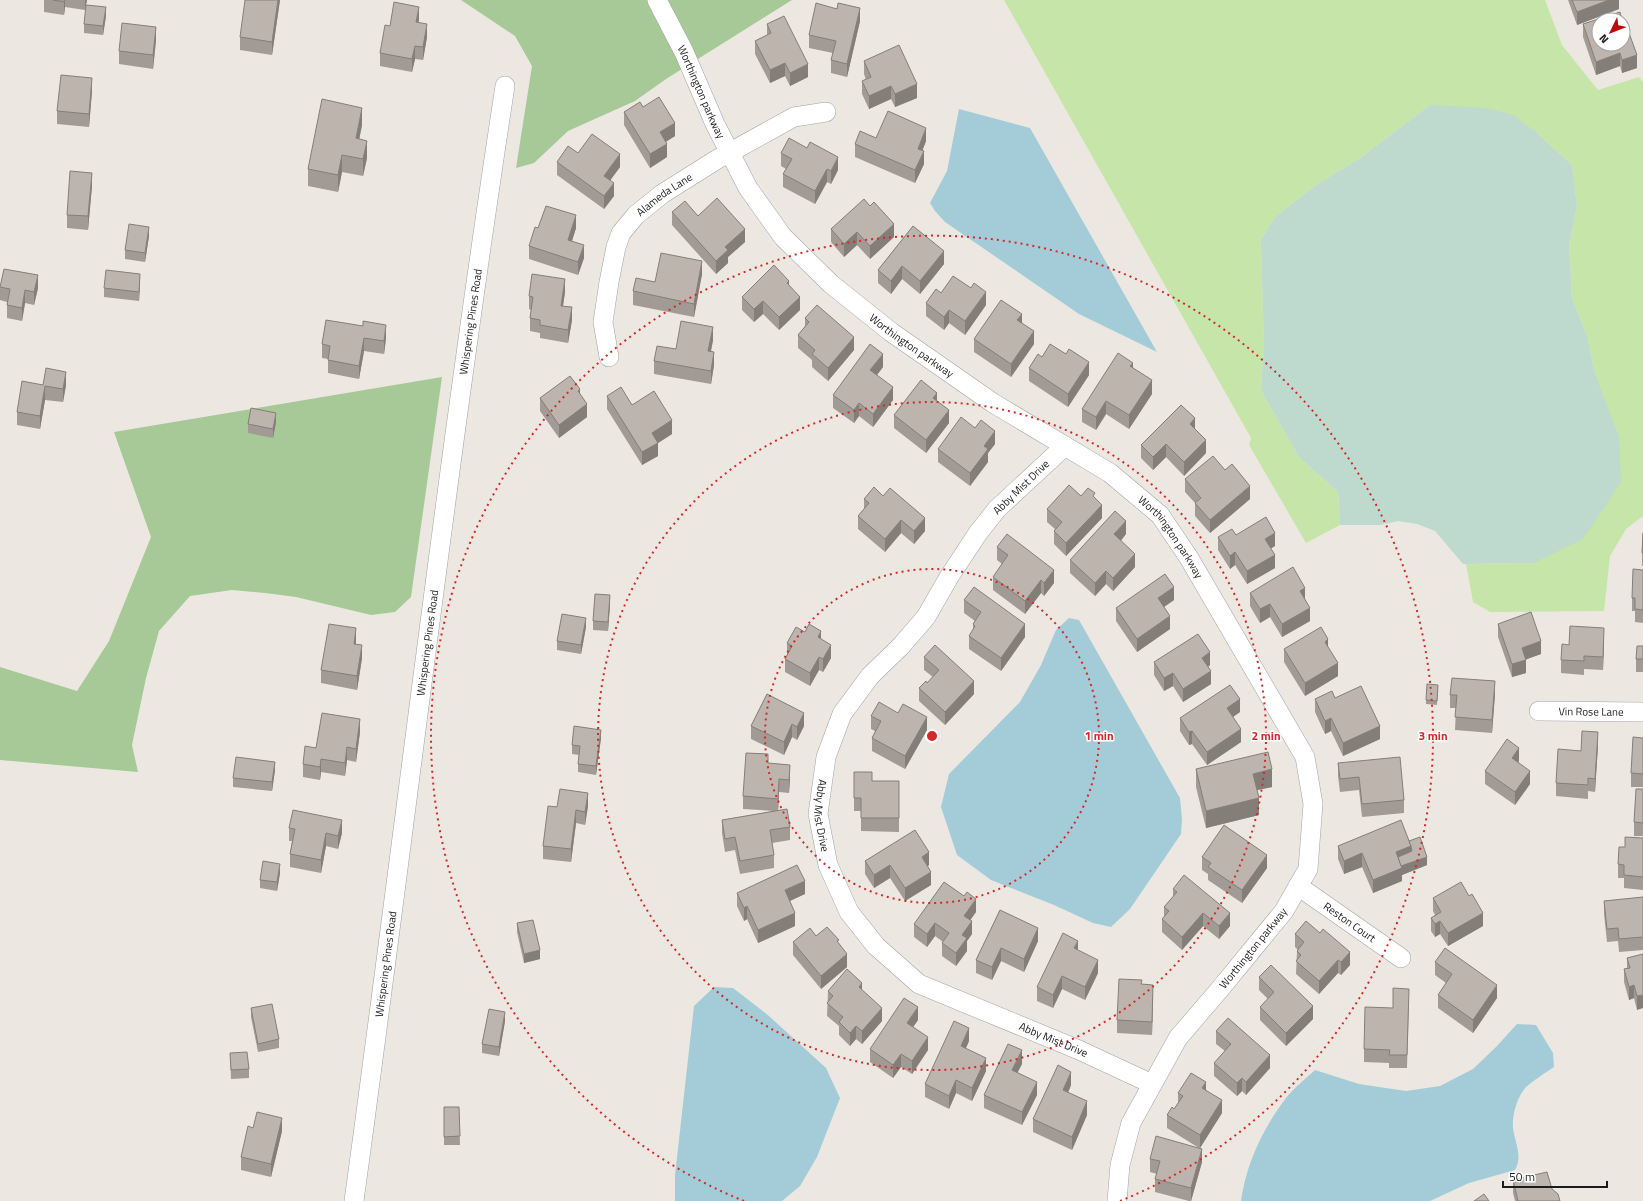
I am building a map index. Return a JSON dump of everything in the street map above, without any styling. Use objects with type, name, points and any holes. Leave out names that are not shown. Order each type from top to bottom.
[{"type":"street","name":"Worthington parkway","points":[[657,0],[684,52],[715,124],[748,188],[782,237],[832,284],[891,332],[993,402],[1110,473],[1160,515],[1189,558],[1305,757],[1313,804],[1308,869],[1284,911],[1220,990],[1178,1038],[1131,1123],[1120,1165],[1117,1201]]},
{"type":"street","name":"Whispering Pines Road","points":[[354,1201],[419,717],[458,410],[505,86]]},
{"type":"street","name":"Alameda Lane","points":[[609,357],[603,322],[609,282],[616,247],[621,233],[636,215],[662,194],[794,117],[826,112]]},
{"type":"street","name":"Abby Mist Drive","points":[[1065,446],[997,509],[978,533],[953,570],[926,617],[901,646],[870,676],[842,714],[826,757],[818,814],[828,864],[850,912],[876,946],[919,984],[1079,1050],[1152,1084]]},
{"type":"street","name":"Vin Rose Lane","points":[[1539,711],[1643,712]]},
{"type":"street","name":"Reston Court","points":[[1298,886],[1401,958]]},
{"type":"green space","points":[[461,0],[792,0],[666,79],[635,101],[568,131],[534,163],[516,168],[532,66],[515,36]]},
{"type":"green space","points":[[1004,0],[1545,0],[1562,45],[1598,90],[1639,77],[1643,82],[1643,516],[1626,529],[1610,556],[1604,611],[1490,612],[1473,602],[1466,564],[1534,563],[1595,374],[1587,336],[1572,298],[1569,244],[1577,205],[1572,165],[1537,133],[1430,105],[1360,158],[1316,185],[1275,217],[1260,241],[1264,345],[1261,390],[1299,457],[1338,492],[1340,525],[1306,543],[1249,445],[1251,438]]},
{"type":"green space","points":[[1430,105],[1486,108],[1513,115],[1537,133],[1572,165],[1577,205],[1569,244],[1572,298],[1587,336],[1595,374],[1619,437],[1621,482],[1583,539],[1534,563],[1463,564],[1435,531],[1417,524],[1398,521],[1380,525],[1340,525],[1338,492],[1299,457],[1261,390],[1264,345],[1260,241],[1275,217],[1316,185],[1360,158]]},
{"type":"green space","points":[[442,377],[411,597],[395,612],[371,615],[296,597],[232,590],[190,596],[159,631],[146,678],[132,745],[138,772],[0,760],[0,667],[77,691],[109,641],[151,537],[114,432]]},
{"type":"water","points":[[959,109],[1030,128],[1157,352],[1079,314],[945,222],[935,211],[930,203],[947,171]]},
{"type":"water","points":[[1069,618],[1079,620],[1180,798],[1182,819],[1181,834],[1130,909],[1111,927],[1093,923],[1054,905],[991,880],[957,855],[941,807],[949,774],[1020,702],[1041,665],[1056,630]]},
{"type":"water","points":[[714,987],[733,988],[769,1016],[826,1068],[840,1098],[817,1157],[800,1186],[782,1201],[675,1201],[675,1175],[694,1006]]},
{"type":"water","points":[[1517,1024],[1536,1025],[1553,1053],[1554,1067],[1526,1087],[1518,1101],[1514,1112],[1513,1123],[1518,1149],[1518,1160],[1515,1170],[1469,1183],[1430,1201],[1241,1201],[1243,1187],[1251,1160],[1263,1134],[1289,1094],[1315,1070],[1359,1084],[1406,1091],[1440,1086],[1473,1069]]},
{"type":"building","points":[[53,0],[65,0],[64,2]]},
{"type":"building","points":[[245,0],[278,0],[272,42],[240,37]]},
{"type":"building","points":[[1572,0],[1609,0],[1577,12]]},
{"type":"building","points":[[394,2],[419,7],[416,22],[427,24],[423,47],[415,46],[412,59],[380,53],[385,25],[390,26]]},
{"type":"building","points":[[816,3],[837,9],[838,3],[860,8],[847,64],[831,60],[836,41],[809,35]]},
{"type":"building","points":[[86,5],[106,7],[103,26],[84,24]]},
{"type":"building","points":[[784,16],[808,64],[790,73],[785,63],[770,70],[755,41],[771,33],[767,24]]},
{"type":"building","points":[[1591,21],[1591,47],[1583,24]]},
{"type":"building","points":[[122,23],[156,27],[153,55],[119,51]]},
{"type":"building","points":[[1631,38],[1637,55],[1622,60],[1620,53],[1596,62],[1593,52],[1631,52]]},
{"type":"building","points":[[899,45],[917,84],[895,94],[891,86],[869,96],[862,81],[871,77],[864,61]]},
{"type":"building","points":[[61,75],[92,78],[89,114],[57,111]]},
{"type":"building","points":[[659,97],[675,123],[660,132],[667,144],[650,154],[624,112],[640,102],[643,107]]},
{"type":"building","points":[[322,99],[362,108],[356,138],[367,141],[363,159],[342,155],[338,175],[308,169]]},
{"type":"building","points":[[888,111],[926,128],[918,149],[924,151],[915,170],[855,144],[860,131],[876,138]]},
{"type":"building","points":[[592,134],[620,154],[604,176],[614,183],[604,196],[557,162],[568,146],[578,153]]},
{"type":"building","points":[[789,138],[807,148],[810,142],[838,157],[831,171],[827,169],[815,191],[783,174],[792,159],[781,153]]},
{"type":"building","points":[[70,171],[92,173],[88,216],[67,215]]},
{"type":"building","points":[[717,198],[745,229],[725,247],[728,250],[716,261],[672,212],[685,201],[698,216]]},
{"type":"building","points":[[864,199],[870,206],[874,202],[894,224],[870,246],[857,232],[844,244],[831,229]]},
{"type":"building","points":[[546,206],[576,215],[568,240],[584,245],[578,262],[529,246],[535,227],[538,228]]},
{"type":"building","points":[[129,224],[149,227],[145,253],[125,250]]},
{"type":"building","points":[[913,226],[944,251],[920,281],[902,266],[891,281],[878,270]]},
{"type":"building","points":[[661,253],[702,261],[694,304],[633,291],[636,278],[655,282]]},
{"type":"building","points":[[774,265],[789,281],[787,283],[800,297],[779,317],[763,301],[754,309],[742,297]]},
{"type":"building","points":[[4,269],[38,275],[34,292],[25,290],[22,308],[7,305],[10,289],[0,287]]},
{"type":"building","points":[[106,270],[140,274],[139,292],[104,288]]},
{"type":"building","points":[[532,274],[565,279],[561,306],[572,307],[568,330],[540,325],[540,320],[530,318],[533,297],[529,296]]},
{"type":"building","points":[[953,276],[971,288],[974,283],[986,292],[965,321],[949,310],[944,317],[926,303],[936,289],[941,293]]},
{"type":"building","points":[[1001,300],[1022,314],[1017,320],[1034,331],[1011,364],[974,339]]},
{"type":"building","points":[[817,305],[854,337],[828,368],[812,354],[815,350],[798,335],[809,322],[805,318]]},
{"type":"building","points":[[326,320],[363,326],[363,321],[386,325],[384,341],[364,338],[359,366],[328,360],[330,346],[322,344]]},
{"type":"building","points":[[681,321],[713,327],[708,351],[714,352],[711,371],[654,361],[657,346],[676,349]]},
{"type":"building","points":[[870,344],[883,354],[870,370],[893,387],[873,414],[859,403],[854,410],[833,395]]},
{"type":"building","points":[[1050,344],[1066,354],[1069,349],[1089,362],[1068,394],[1029,368],[1038,354],[1042,357]]},
{"type":"building","points":[[1118,353],[1133,363],[1130,366],[1152,380],[1129,415],[1106,401],[1096,417],[1082,409]]},
{"type":"building","points":[[46,368],[66,372],[63,389],[45,386],[40,416],[17,412],[22,381],[43,385]]},
{"type":"building","points":[[570,376],[580,389],[578,391],[587,404],[559,425],[540,398]]},
{"type":"building","points":[[921,380],[937,393],[933,398],[949,410],[926,440],[894,415]]},
{"type":"building","points":[[621,387],[632,405],[654,391],[672,420],[652,433],[658,443],[642,452],[607,396]]},
{"type":"building","points":[[1181,405],[1195,418],[1190,424],[1206,440],[1184,462],[1166,444],[1153,457],[1141,445]]},
{"type":"building","points":[[251,408],[276,413],[273,429],[248,424]]},
{"type":"building","points":[[961,417],[975,428],[981,420],[995,431],[984,446],[988,449],[970,473],[938,449]]},
{"type":"building","points":[[1213,456],[1225,470],[1232,464],[1250,486],[1210,520],[1195,503],[1201,498],[1185,479]]},
{"type":"building","points":[[1069,485],[1081,496],[1088,488],[1095,493],[1093,496],[1102,505],[1066,543],[1054,531],[1062,522],[1047,509]]},
{"type":"building","points":[[874,487],[883,496],[890,488],[925,518],[914,531],[901,520],[885,539],[858,516],[869,503],[864,499]]},
{"type":"building","points":[[1115,511],[1126,521],[1114,534],[1135,554],[1113,578],[1106,571],[1095,583],[1070,560]]},
{"type":"building","points":[[1266,517],[1275,533],[1265,539],[1275,555],[1247,571],[1235,552],[1230,556],[1218,537],[1232,529],[1236,535]]},
{"type":"building","points":[[1007,534],[1054,570],[1044,583],[1041,580],[1025,601],[993,577],[1008,555],[997,547]]},
{"type":"building","points":[[1293,567],[1305,588],[1300,591],[1310,608],[1282,624],[1270,604],[1260,609],[1250,593]]},
{"type":"building","points":[[1633,569],[1643,570],[1643,610],[1635,609],[1635,598],[1632,598]]},
{"type":"building","points":[[1165,574],[1174,587],[1158,598],[1170,616],[1137,639],[1116,608]]},
{"type":"building","points":[[974,587],[1025,624],[1001,658],[969,636],[975,626],[973,624],[981,612],[964,600]]},
{"type":"building","points":[[595,594],[610,595],[608,622],[593,621]]},
{"type":"building","points":[[1531,612],[1541,641],[1522,648],[1526,660],[1512,664],[1498,624]]},
{"type":"building","points":[[562,614],[586,618],[581,645],[557,641]]},
{"type":"building","points":[[329,624],[356,628],[354,644],[362,645],[357,676],[321,670]]},
{"type":"building","points":[[809,624],[821,631],[818,637],[831,645],[823,659],[819,657],[810,673],[785,659],[792,646],[787,643],[796,627],[805,632]]},
{"type":"building","points":[[1570,626],[1604,628],[1603,657],[1584,656],[1584,661],[1561,660],[1562,644],[1569,645]]},
{"type":"building","points":[[1321,627],[1328,639],[1325,642],[1338,663],[1305,683],[1284,649]]},
{"type":"building","points":[[1198,634],[1210,652],[1202,658],[1211,671],[1183,689],[1173,673],[1164,678],[1154,662]]},
{"type":"building","points":[[935,645],[974,681],[945,712],[919,688],[926,681],[927,683],[939,670],[924,657]]},
{"type":"building","points":[[1637,646],[1643,646],[1643,659],[1636,659]]},
{"type":"building","points":[[1452,678],[1495,681],[1492,720],[1455,717],[1457,695],[1450,695]]},
{"type":"building","points":[[1427,684],[1438,685],[1437,701],[1426,700]]},
{"type":"building","points":[[1230,685],[1240,699],[1227,708],[1241,729],[1207,752],[1192,731],[1189,732],[1180,718]]},
{"type":"building","points":[[1361,686],[1380,726],[1343,743],[1331,718],[1325,721],[1315,699],[1332,691],[1335,698]]},
{"type":"building","points":[[767,694],[804,713],[797,727],[792,724],[784,742],[751,726]]},
{"type":"building","points":[[879,702],[898,713],[903,704],[927,717],[905,756],[872,738],[881,721],[871,716]]},
{"type":"building","points":[[322,713],[360,719],[356,749],[347,747],[345,763],[321,759],[320,767],[303,764],[305,746],[316,748]]},
{"type":"building","points":[[574,726],[601,730],[596,766],[578,764],[580,746],[572,745]]},
{"type":"building","points":[[1582,731],[1598,732],[1595,779],[1588,778],[1588,785],[1556,783],[1558,749],[1581,751]]},
{"type":"building","points":[[1633,737],[1643,738],[1643,774],[1631,773]]},
{"type":"building","points":[[1507,739],[1519,748],[1512,758],[1530,771],[1515,792],[1485,771]]},
{"type":"building","points":[[1268,752],[1272,769],[1253,774],[1259,798],[1206,811],[1196,769]]},
{"type":"building","points":[[746,753],[768,754],[768,763],[790,765],[789,780],[779,779],[778,799],[743,796]]},
{"type":"building","points":[[236,757],[275,762],[272,782],[233,778]]},
{"type":"building","points":[[1400,757],[1404,800],[1362,804],[1359,777],[1340,779],[1338,763]]},
{"type":"building","points":[[854,772],[872,772],[872,781],[899,781],[899,818],[861,818],[861,798],[854,798]]},
{"type":"building","points":[[560,789],[588,793],[585,812],[576,810],[571,849],[543,846],[548,806],[557,807]]},
{"type":"building","points":[[1636,789],[1643,789],[1643,823],[1634,822]]},
{"type":"building","points":[[787,809],[790,827],[770,830],[774,855],[740,861],[735,837],[725,839],[722,820]]},
{"type":"building","points":[[293,810],[342,820],[338,836],[326,833],[321,860],[290,854],[295,829],[289,828]]},
{"type":"building","points":[[1401,820],[1411,846],[1396,852],[1402,868],[1373,880],[1362,853],[1344,861],[1338,846]]},
{"type":"building","points":[[1224,825],[1267,855],[1242,890],[1208,867],[1211,863],[1202,857]]},
{"type":"building","points":[[915,830],[929,852],[922,857],[931,872],[905,888],[890,865],[874,875],[865,861]]},
{"type":"building","points":[[1420,837],[1427,857],[1401,866],[1398,857],[1412,851],[1409,841]]},
{"type":"building","points":[[1625,837],[1643,838],[1643,877],[1624,875],[1624,865],[1618,864],[1619,847],[1625,847]]},
{"type":"building","points":[[263,861],[280,864],[277,882],[260,880]]},
{"type":"building","points":[[797,865],[805,881],[785,890],[795,913],[758,930],[747,906],[744,908],[737,893]]},
{"type":"building","points":[[1184,875],[1230,913],[1219,926],[1203,913],[1182,937],[1162,919],[1169,911],[1164,907],[1177,892],[1173,889]]},
{"type":"building","points":[[944,882],[964,896],[967,892],[976,899],[964,916],[972,921],[962,935],[967,938],[956,953],[942,943],[949,933],[935,923],[927,934],[914,924]]},
{"type":"building","points":[[1461,882],[1469,896],[1472,894],[1483,913],[1448,933],[1440,921],[1435,924],[1431,918],[1441,912],[1433,898]]},
{"type":"building","points":[[1643,897],[1643,937],[1619,939],[1618,928],[1607,929],[1604,901]]},
{"type":"building","points":[[1000,910],[1038,928],[1024,959],[1001,948],[992,967],[976,960]]},
{"type":"building","points":[[533,920],[540,950],[524,954],[517,923]]},
{"type":"building","points":[[1306,921],[1320,933],[1323,929],[1350,952],[1341,962],[1338,960],[1319,981],[1296,961],[1301,955],[1297,951],[1304,942],[1295,934]]},
{"type":"building","points":[[827,927],[839,940],[837,941],[847,954],[821,976],[793,942],[810,928],[816,936]]},
{"type":"building","points":[[1063,933],[1078,941],[1074,948],[1098,960],[1085,987],[1062,976],[1053,995],[1037,987]]},
{"type":"building","points":[[1445,948],[1497,985],[1473,1020],[1438,995],[1452,974],[1435,962]]},
{"type":"building","points":[[1643,954],[1643,995],[1637,996],[1634,985],[1629,987],[1624,969],[1630,968],[1627,958]]},
{"type":"building","points":[[1271,965],[1313,1006],[1286,1033],[1260,1007],[1274,992],[1259,977]]},
{"type":"building","points":[[847,969],[862,983],[859,987],[882,1008],[862,1031],[856,1026],[850,1033],[839,1022],[843,1017],[827,1003],[833,996],[828,991]]},
{"type":"building","points":[[1119,979],[1142,980],[1141,984],[1153,985],[1152,1022],[1117,1020]]},
{"type":"building","points":[[1393,988],[1409,989],[1407,1055],[1389,1055],[1390,1050],[1364,1049],[1365,1007],[1393,1008]]},
{"type":"building","points":[[904,998],[918,1007],[907,1023],[928,1037],[912,1061],[901,1054],[893,1065],[870,1049]]},
{"type":"building","points":[[272,1004],[279,1039],[258,1044],[251,1008]]},
{"type":"building","points":[[489,1009],[505,1012],[499,1047],[482,1044]]},
{"type":"building","points":[[1228,1018],[1270,1055],[1246,1082],[1242,1078],[1237,1083],[1214,1063],[1231,1044],[1216,1031]]},
{"type":"building","points":[[954,1021],[969,1028],[961,1046],[986,1058],[972,1088],[956,1080],[949,1096],[925,1084]]},
{"type":"building","points":[[1008,1044],[1022,1050],[1012,1070],[1037,1082],[1022,1112],[984,1095]]},
{"type":"building","points":[[247,1052],[249,1069],[231,1070],[230,1053]]},
{"type":"building","points":[[1058,1065],[1071,1072],[1063,1090],[1087,1101],[1072,1137],[1033,1119]]},
{"type":"building","points":[[1191,1073],[1206,1082],[1202,1088],[1222,1100],[1200,1135],[1167,1115],[1172,1107],[1174,1109],[1183,1096],[1178,1093]]},
{"type":"building","points":[[444,1107],[459,1107],[460,1136],[444,1137]]},
{"type":"building","points":[[257,1112],[282,1118],[271,1164],[241,1157],[248,1126],[253,1128]]},
{"type":"building","points":[[1156,1136],[1202,1149],[1191,1188],[1155,1179],[1160,1161],[1150,1159]]},
{"type":"building","points":[[1547,1172],[1552,1189],[1558,1194],[1560,1201],[1518,1201],[1513,1180]]},
{"type":"building","points":[[1484,1194],[1489,1201],[1474,1201]]}]
